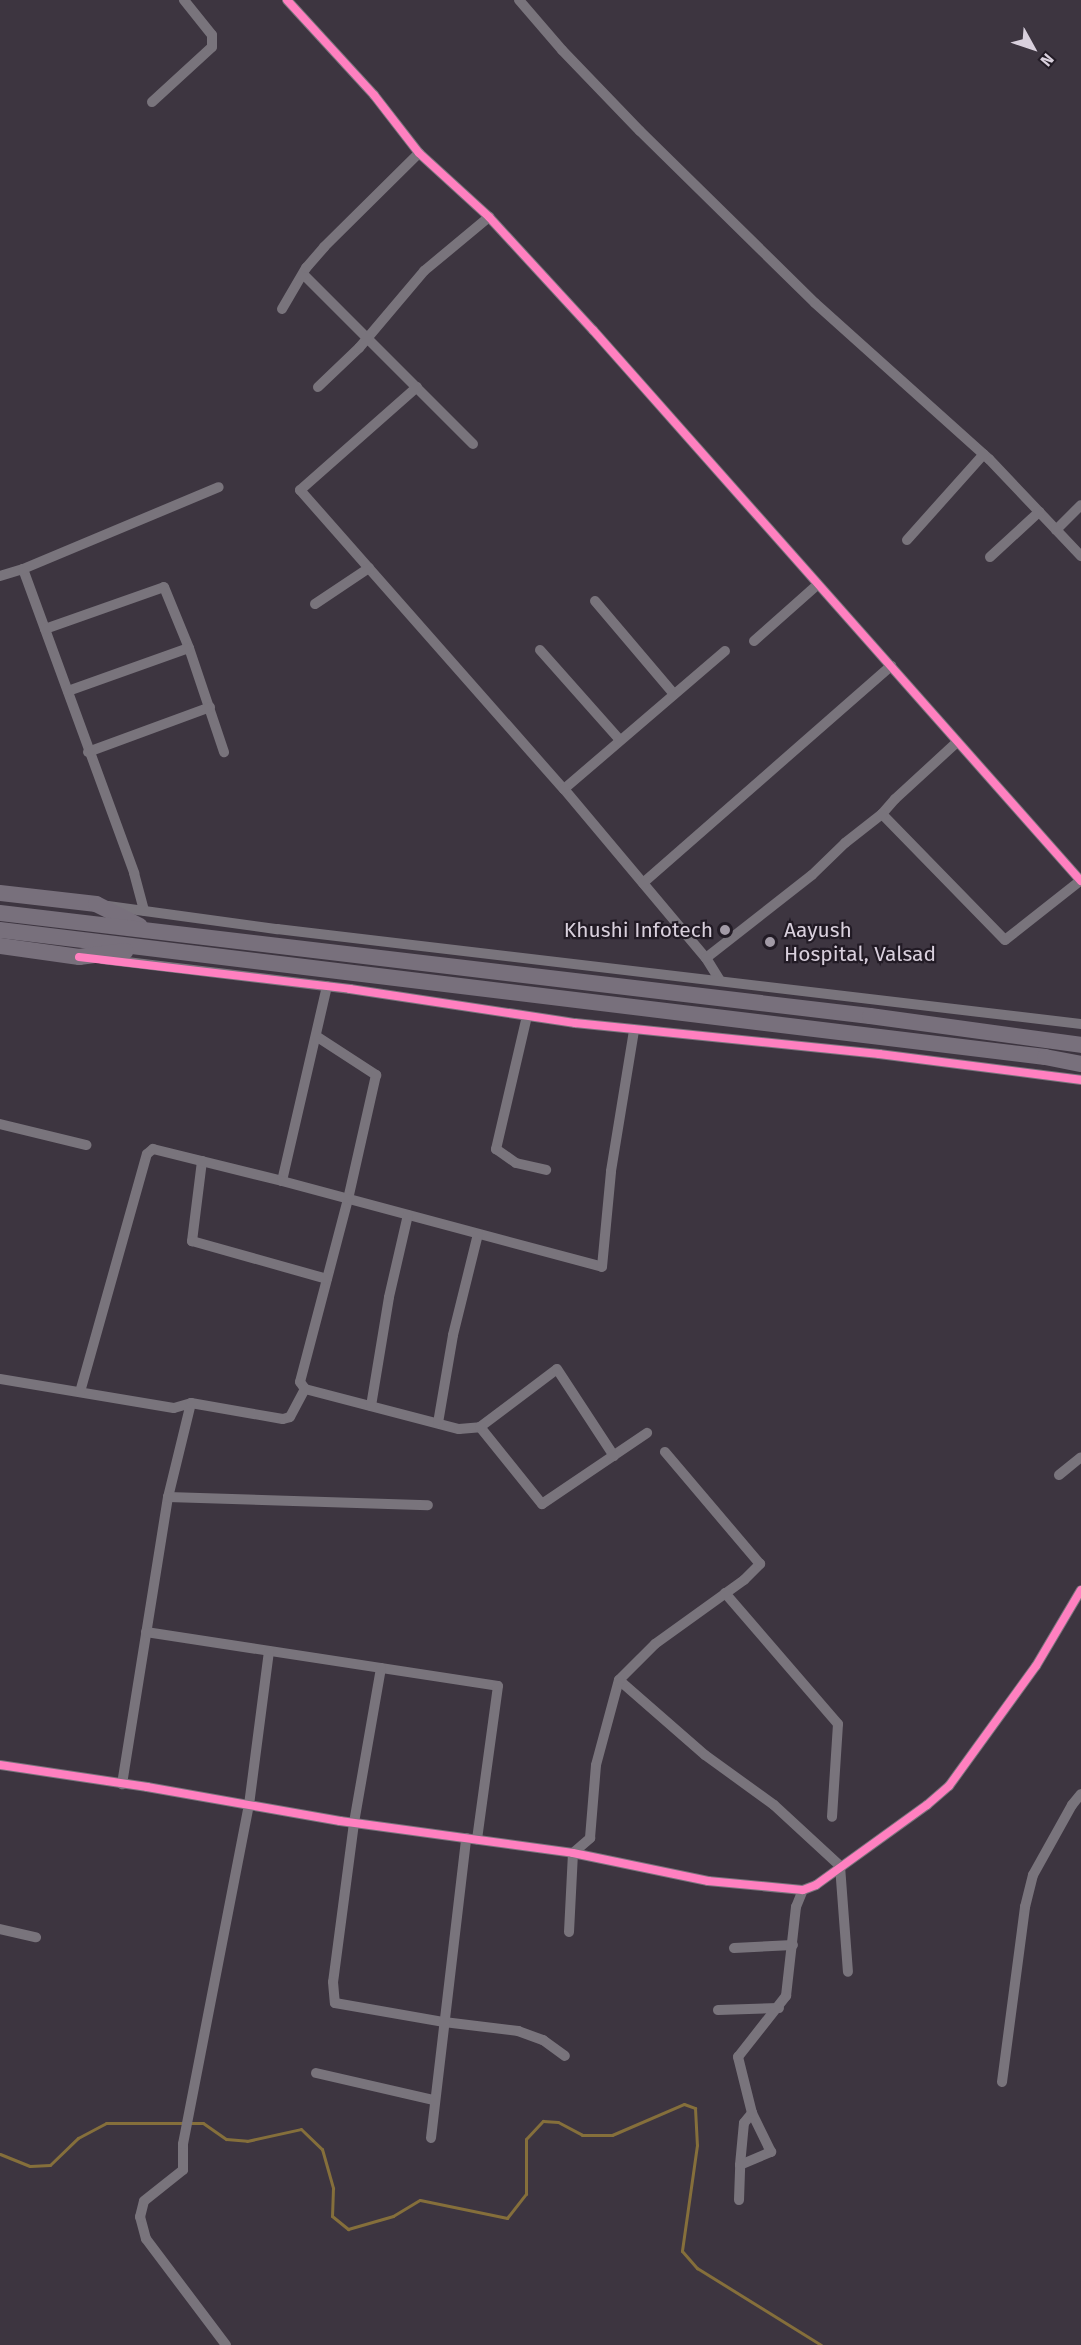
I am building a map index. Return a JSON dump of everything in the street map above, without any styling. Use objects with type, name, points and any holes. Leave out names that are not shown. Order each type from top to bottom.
[{"type":"highway","points":[[0,893],[96,904],[153,940]]},
{"type":"highway","points":[[0,913],[153,940],[507,992],[1045,1057],[1081,1064]]},
{"type":"highway","points":[[0,930],[153,940],[870,1016],[1081,1045]]},
{"type":"highway","points":[[0,946],[79,957],[153,940]]},
{"type":"street","points":[[152,102],[212,47],[212,35],[184,0]]},
{"type":"street","points":[[287,0],[374,95],[419,153],[489,217],[1081,881],[1005,940],[882,814]]},
{"type":"street","points":[[519,0],[640,131],[807,295],[984,454],[1081,556]]},
{"type":"street","points":[[282,309],[324,247],[419,153]]},
{"type":"street","points":[[318,387],[368,336],[424,271],[489,217]]},
{"type":"street","points":[[303,275],[368,336],[473,444]]},
{"type":"street","points":[[417,387],[300,490],[564,789],[706,958],[720,980]]},
{"type":"street","points":[[907,540],[984,454]]},
{"type":"street","points":[[0,576],[23,569],[219,487]]},
{"type":"street","points":[[1056,530],[1081,505]]},
{"type":"street","points":[[990,557],[1040,512]]},
{"type":"street","points":[[315,604],[369,568]]},
{"type":"street","points":[[23,569],[134,873],[144,911]]},
{"type":"street","points":[[754,641],[817,585]]},
{"type":"street","points":[[45,629],[164,587],[189,648],[224,752]]},
{"type":"street","points":[[595,601],[674,694]]},
{"type":"street","points":[[68,691],[189,648]]},
{"type":"street","points":[[540,650],[620,740]]},
{"type":"street","points":[[564,789],[725,651]]},
{"type":"street","points":[[643,883],[891,666]]},
{"type":"street","points":[[88,752],[210,707]]},
{"type":"street","points":[[706,958],[812,875],[844,843],[882,814],[895,799],[956,743]]},
{"type":"street","points":[[96,904],[277,929],[1081,1024]]},
{"type":"street","points":[[79,957],[327,986],[634,1030],[879,1054],[1081,1080]]},
{"type":"street","points":[[282,1180],[327,986]]},
{"type":"street","points":[[504,1012],[507,992]]},
{"type":"street","points":[[527,1016],[496,1149],[516,1163],[546,1170]]},
{"type":"street","points":[[80,1392],[147,1154],[153,1149],[282,1180],[602,1267],[611,1171],[634,1030]]},
{"type":"street","points":[[316,1036],[376,1075],[348,1198],[300,1382],[305,1389],[459,1429],[480,1427],[557,1369],[614,1455]]},
{"type":"street","points":[[0,1124],[86,1145]]},
{"type":"street","points":[[202,1161],[192,1240],[327,1280]]},
{"type":"street","points":[[371,1406],[389,1297],[408,1215]]},
{"type":"street","points":[[438,1423],[453,1335],[478,1234]]},
{"type":"street","points":[[0,1379],[174,1408],[191,1403],[283,1419],[290,1417],[305,1389]]},
{"type":"street","points":[[122,1784],[168,1497],[191,1403]]},
{"type":"street","points":[[480,1427],[542,1504],[647,1433]]},
{"type":"street","points":[[569,1932],[573,1853],[590,1839],[596,1765],[619,1680],[655,1644],[760,1564],[716,1509],[671,1462],[665,1452]]},
{"type":"street","points":[[1059,1474],[1081,1457]]},
{"type":"street","points":[[168,1497],[428,1505]]},
{"type":"street","points":[[0,1765],[354,1823],[573,1853],[708,1881],[803,1890],[816,1885],[927,1805],[949,1786],[1036,1666],[1081,1590]]},
{"type":"street","points":[[724,1593],[838,1724],[832,1816]]},
{"type":"street","points":[[146,1632],[498,1686],[471,1839],[444,2022],[431,2138]]},
{"type":"street","points":[[226,2345],[146,2239],[140,2217],[144,2201],[183,2170],[183,2144],[188,2112],[249,1805],[269,1651]]},
{"type":"street","points":[[381,1668],[354,1823],[333,1982],[335,2003],[444,2022],[519,2031],[543,2040],[566,2056]]},
{"type":"street","points":[[619,1680],[705,1755],[774,1805],[840,1866],[848,1972]]},
{"type":"street","points":[[1002,2082],[1024,1907],[1033,1875],[1072,1805],[1081,1794]]},
{"type":"street","points":[[740,2166],[771,2152],[752,2113],[738,2057],[779,2008],[786,1996],[796,1907],[803,1890]]},
{"type":"street","points":[[0,1929],[36,1937]]},
{"type":"street","points":[[734,1948],[792,1945]]},
{"type":"street","points":[[718,2010],[779,2008]]},
{"type":"street","points":[[316,2073],[434,2100]]},
{"type":"street","points":[[739,2200],[744,2123],[752,2113]]},
{"type":"waterway","points":[[0,2154],[30,2166],[50,2165],[78,2138],[106,2123],[203,2123],[226,2139],[247,2141],[301,2129],[322,2149],[333,2188],[332,2216],[348,2229],[393,2216],[420,2200],[507,2218],[526,2194],[526,2139],[543,2121],[558,2122],[582,2135],[612,2135],[684,2104],[695,2108],[697,2145],[682,2251],[697,2268],[821,2345]]},
{"type":"cycle path","points":[[287,0],[374,95],[419,153],[489,217],[593,330],[1081,881]]},
{"type":"cycle path","points":[[79,957],[350,989],[575,1023],[879,1054],[1081,1080]]},
{"type":"cycle path","points":[[0,1765],[147,1787],[340,1821],[573,1853],[708,1881],[803,1890],[816,1885],[927,1805],[949,1786],[1036,1666],[1081,1590]]},
{"type":"place","name":"Khushi Infotech","points":[[725,930]]},
{"type":"place","name":"Aayush Hospital, Valsad","points":[[770,942]]}]
